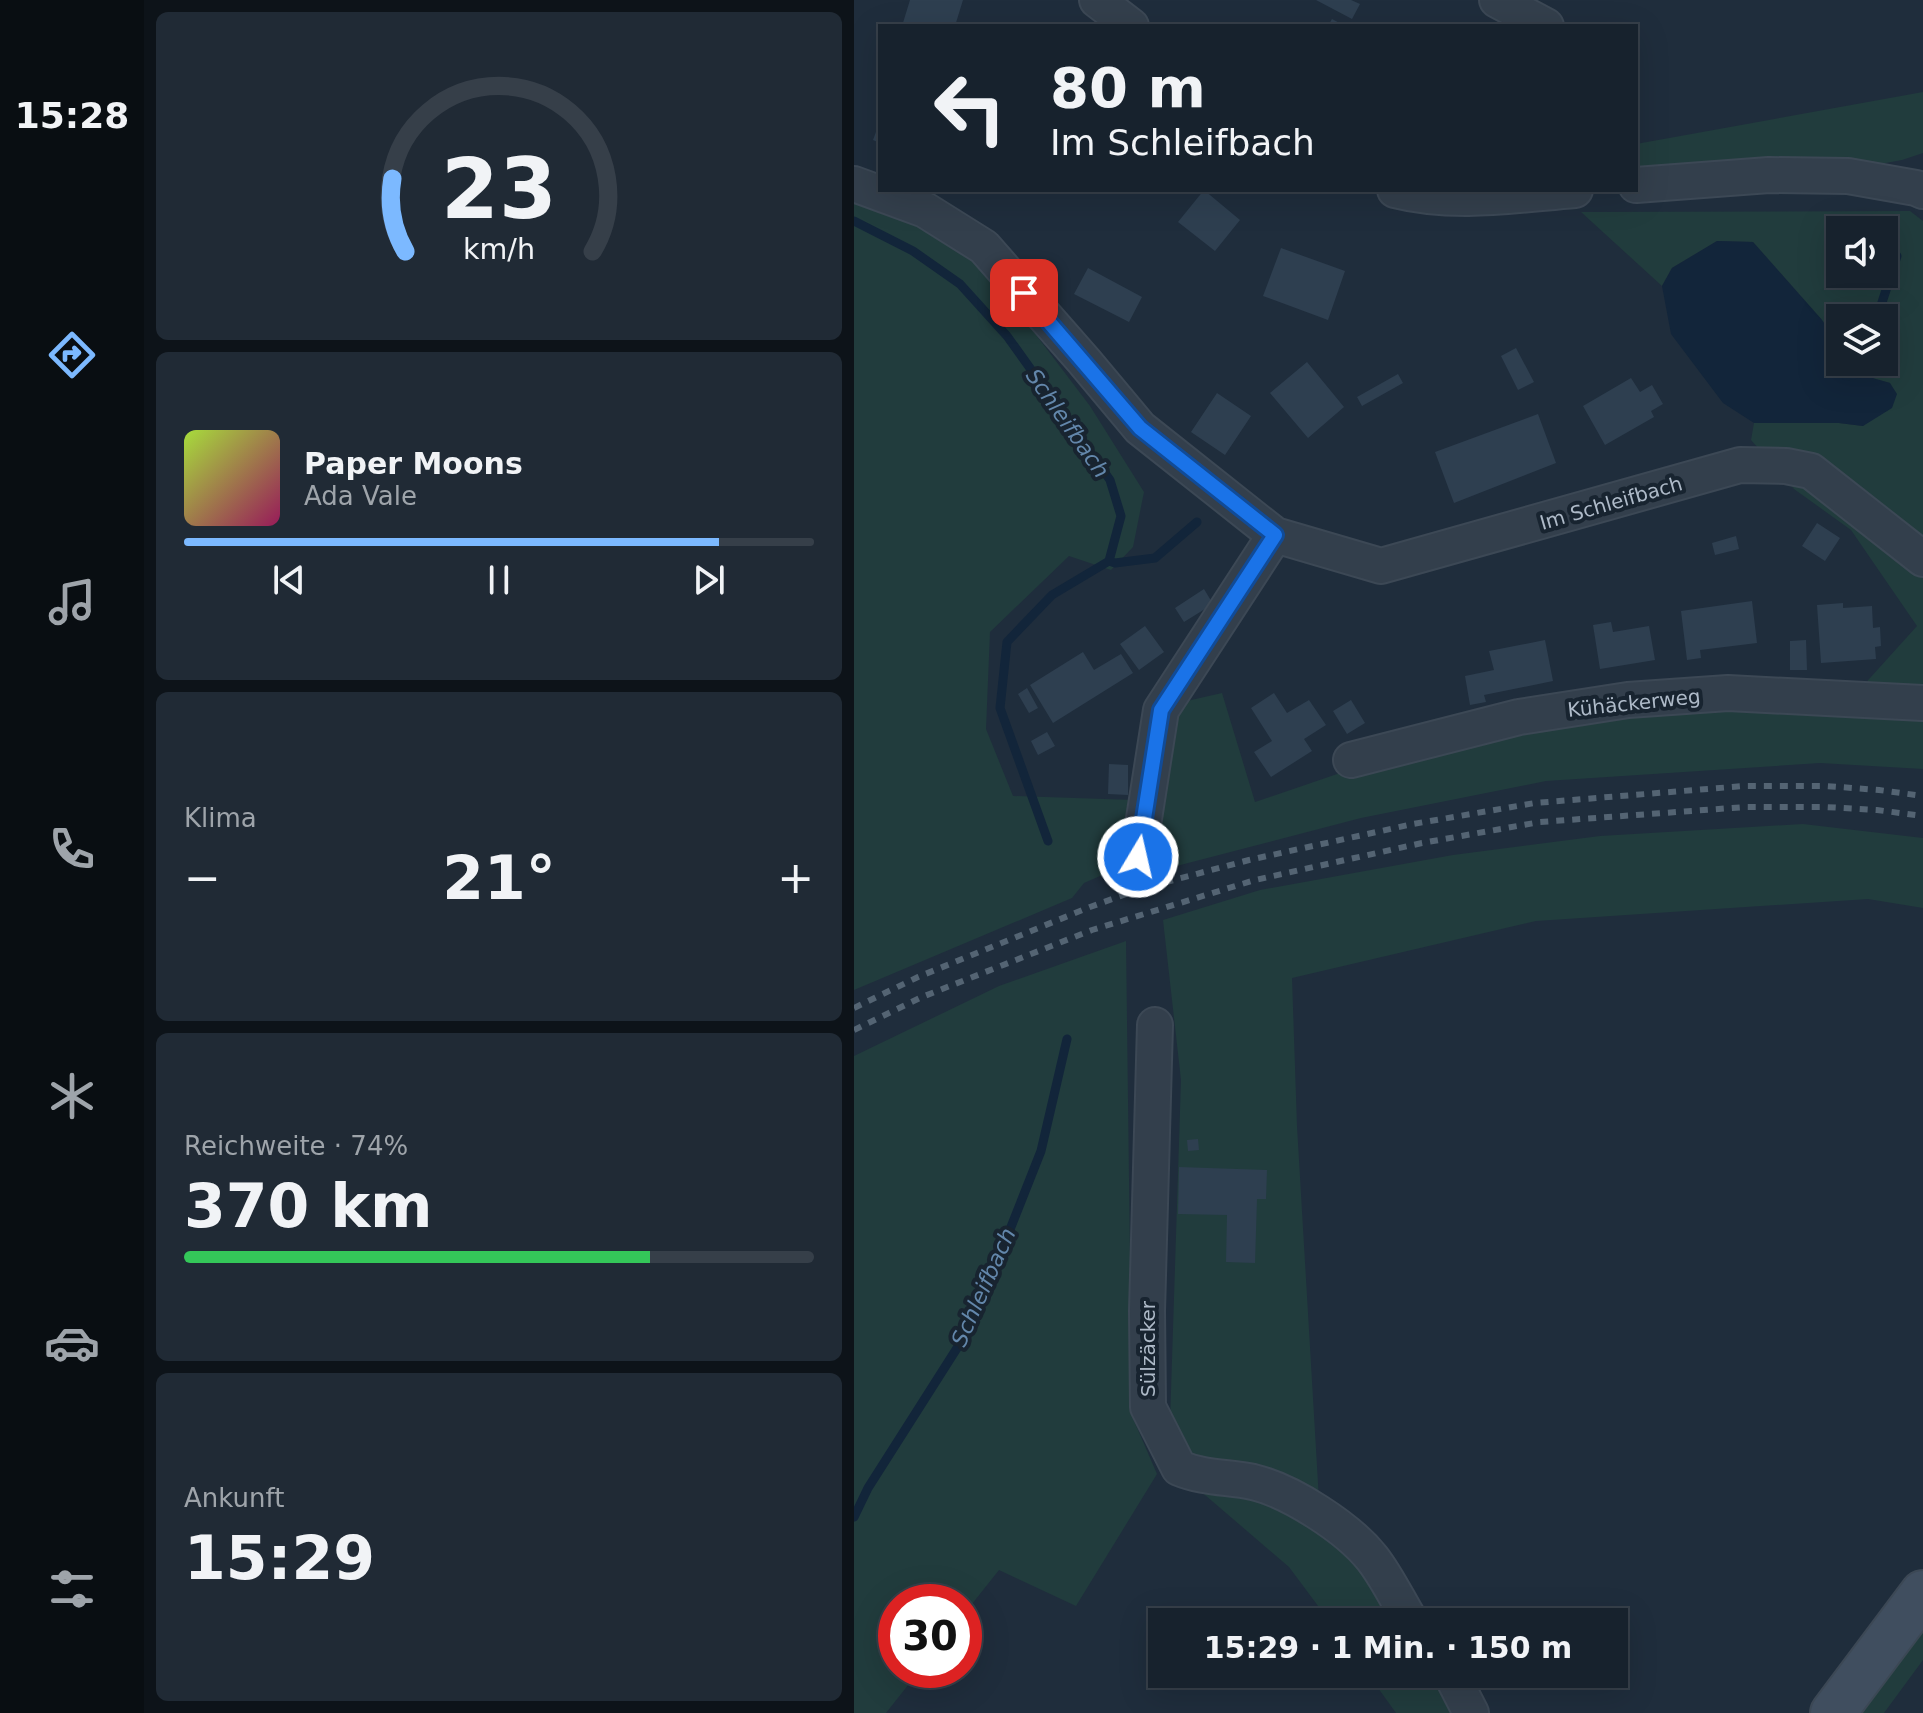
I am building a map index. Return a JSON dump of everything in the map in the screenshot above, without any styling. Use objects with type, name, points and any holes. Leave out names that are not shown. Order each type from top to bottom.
[{"type":"street","points":[[1097,0],[1128,24]]},
{"type":"street","points":[[1497,0],[1542,24]]},
{"type":"street","points":[[1638,185],[1769,175],[1848,176],[1923,191]]},
{"type":"street","name":"Im Schleifbach","points":[[854,184],[925,210],[984,247],[1140,428],[1275,535],[1381,566],[1740,465],[1786,466],[1811,471],[1923,559]]},
{"type":"street","points":[[1402,192],[1466,200],[1553,192]]},
{"type":"street","points":[[1138,857],[1161,710],[1275,535]]},
{"type":"street","name":"Kühäckerweg","points":[[1351,760],[1519,717],[1628,700],[1728,693],[1923,703]]},
{"type":"street","name":"Sülzäcker","points":[[1155,1025],[1147,1311],[1148,1407],[1179,1468],[1255,1483],[1296,1500],[1335,1523],[1372,1558],[1402,1608]]},
{"type":"street","points":[[1833,1713],[1923,1593]]},
{"type":"street","points":[[1458,1688],[1471,1713]]},
{"type":"green space","points":[[1923,92],[1923,153],[1869,166],[1736,159],[1638,173],[1638,144]]},
{"type":"green space","points":[[854,197],[919,217],[974,253],[1090,406],[1144,492],[1133,547],[1111,570],[1069,556],[990,632],[986,729],[1013,796],[1134,800],[1132,862],[1084,883],[1072,898],[854,990]]},
{"type":"green space","points":[[1910,211],[1923,221],[1923,769],[1820,763],[1546,781],[1361,818],[1165,869],[1159,781],[1178,703],[1222,693],[1255,802],[1384,758],[1605,715],[1726,704],[1842,709],[1917,626],[1851,530],[1794,489],[1751,440],[1754,423],[1863,426],[1890,383],[1865,376],[1898,376],[1898,304],[1826,304],[1826,326],[1753,242],[1717,241],[1672,268],[1662,286],[1581,212]]},
{"type":"green space","points":[[1803,824],[1923,838],[1923,908],[1868,899],[1536,921],[1292,978],[1297,1126],[1319,1500],[1194,1455],[1170,1422],[1181,1080],[1163,920],[1260,890],[1453,855],[1600,836]]},
{"type":"green space","points":[[1126,941],[1132,1416],[1157,1474],[1076,1606],[999,1570],[982,1591],[982,1584],[878,1584],[878,1688],[906,1688],[886,1713],[854,1713],[854,1056],[999,986]]},
{"type":"green space","points":[[1191,1483],[1240,1491],[1327,1527],[1392,1608],[1320,1608],[1289,1567]]},
{"type":"green space","points":[[1923,1610],[1923,1660],[1884,1713],[1846,1713]]},
{"type":"green space","points":[[1378,1688],[1444,1688],[1459,1713],[1396,1713]]},
{"type":"water","points":[[1717,241],[1753,242],[1826,326],[1826,376],[1865,376],[1890,383],[1897,394],[1892,408],[1863,426],[1754,423],[1723,403],[1671,334],[1662,286],[1672,268]]},
{"type":"building","points":[[910,0],[963,0],[956,24],[903,24]]},
{"type":"building","points":[[1316,0],[1351,0],[1360,4],[1352,19]]},
{"type":"building","points":[[1202,192],[1206,192],[1240,220],[1215,251],[1178,222]]},
{"type":"building","points":[[1281,248],[1345,271],[1328,320],[1263,296]]},
{"type":"building","points":[[1088,268],[1142,297],[1129,322],[1074,294]]},
{"type":"building","points":[[1516,348],[1534,382],[1518,390],[1501,356]]},
{"type":"building","points":[[1307,362],[1344,407],[1308,438],[1270,393]]},
{"type":"building","points":[[1398,374],[1403,383],[1362,406],[1357,397]]},
{"type":"building","points":[[1631,378],[1640,392],[1652,385],[1663,404],[1651,411],[1654,417],[1605,445],[1583,406]]},
{"type":"building","points":[[1217,393],[1251,416],[1225,455],[1191,432]]},
{"type":"building","points":[[1538,414],[1556,463],[1454,503],[1435,452]]},
{"type":"building","points":[[1817,523],[1840,538],[1825,561],[1802,546]]},
{"type":"building","points":[[1736,536],[1739,549],[1715,555],[1712,543]]},
{"type":"building","points":[[1204,589],[1213,604],[1184,622],[1175,608]]},
{"type":"building","points":[[1752,601],[1757,643],[1700,650],[1701,658],[1687,660],[1681,611]]},
{"type":"building","points":[[1843,603],[1843,608],[1872,606],[1873,628],[1880,627],[1881,646],[1875,647],[1876,659],[1821,663],[1817,605]]},
{"type":"building","points":[[1611,622],[1613,632],[1649,626],[1655,660],[1600,669],[1593,625]]},
{"type":"building","points":[[1145,626],[1164,652],[1139,670],[1120,644]]},
{"type":"building","points":[[1545,640],[1553,681],[1484,695],[1486,702],[1470,705],[1465,676],[1494,670],[1489,651]]},
{"type":"building","points":[[1806,640],[1807,670],[1790,670],[1790,641]]},
{"type":"building","points":[[1083,652],[1094,670],[1121,654],[1133,673],[1053,723],[1030,685]]},
{"type":"building","points":[[1027,688],[1038,708],[1029,713],[1018,694]]},
{"type":"building","points":[[1274,693],[1287,713],[1309,700],[1326,725],[1304,739],[1312,751],[1271,777],[1254,752],[1272,741],[1251,708]]},
{"type":"building","points":[[1351,700],[1365,723],[1347,734],[1333,711]]},
{"type":"building","points":[[1047,732],[1055,746],[1038,755],[1031,741]]},
{"type":"building","points":[[1109,764],[1128,765],[1128,795],[1108,794]]},
{"type":"building","points":[[1198,1139],[1199,1150],[1188,1151],[1187,1140]]},
{"type":"building","points":[[1179,1167],[1267,1170],[1266,1199],[1257,1199],[1255,1263],[1226,1262],[1227,1215],[1178,1214]]},
{"type":"waterway","name":"Schleifbach","points":[[854,221],[913,251],[960,284],[1007,336],[1110,480],[1121,516],[1109,561],[1052,595],[1007,642],[1000,708],[1048,841]]},
{"type":"waterway","points":[[1882,304],[1887,288]]},
{"type":"waterway","points":[[1109,561],[1155,558],[1197,522]]},
{"type":"waterway","name":"Schleifbach","points":[[854,1517],[868,1488],[973,1323],[1041,1151],[1067,1039]]},
{"type":"railway","points":[[854,1008],[918,977],[1140,889],[1249,860],[1413,824],[1535,803],[1744,786],[1826,786],[1923,796]]},
{"type":"railway","points":[[854,1030],[922,997],[1092,930],[1255,880],[1422,843],[1540,822],[1745,807],[1825,807],[1923,816]]},
{"type":"route","points":[[1024,293],[1140,428],[1275,535],[1161,710],[1138,857]]}]
